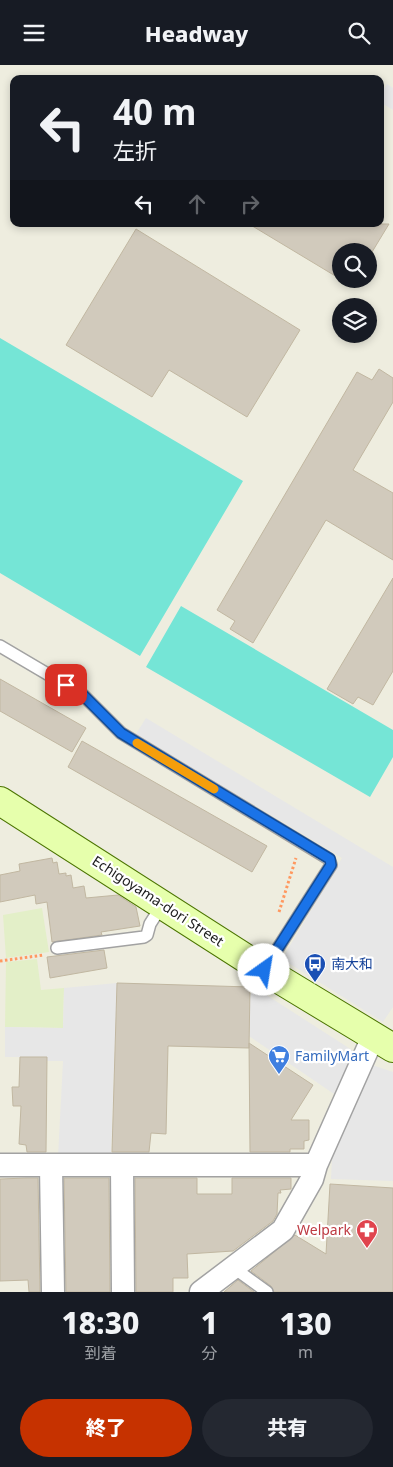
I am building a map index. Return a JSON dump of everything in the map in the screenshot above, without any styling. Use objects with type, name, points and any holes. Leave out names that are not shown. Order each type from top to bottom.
[{"type":"street","name":"Echigoyama-dori Street","points":[[0,801],[264,970],[383,1043]]},
{"type":"street","points":[[201,1292],[282,1230],[312,1179],[316,1165],[383,1043]]},
{"type":"street","points":[[0,1165],[316,1165]]},
{"type":"street","points":[[51,1166],[54,1292]]},
{"type":"street","points":[[122,1166],[123,1292]]},
{"type":"lane","points":[[0,646],[83,695],[121,733],[326,855],[331,865],[264,970]]},
{"type":"lane","points":[[56,948],[144,937],[147,935],[150,924],[163,904]]},
{"type":"lane","points":[[234,1268],[267,1292]]},
{"type":"path","points":[[278,915],[301,841]]},
{"type":"path","points":[[0,961],[50,954],[56,948]]},
{"type":"green space","points":[[42,908],[49,952],[6,958],[3,915]]},
{"type":"green space","points":[[37,959],[41,990],[64,988],[63,1028],[5,1027],[6,962]]},
{"type":"shaded area","points":[[387,84],[393,88],[393,110],[384,104],[384,89]]},
{"type":"shaded area","points":[[0,338],[243,481],[140,656],[0,573]]},
{"type":"shaded area","points":[[181,606],[393,730],[393,757],[370,797],[146,667]]},
{"type":"shaded area","points":[[146,718],[393,867],[393,1007],[383,1022],[282,959],[342,858],[136,734]]},
{"type":"shaded area","points":[[117,983],[111,1157],[58,1157],[63,1061],[47,1061],[47,1057],[5,1057],[5,1027],[63,1028],[64,988]]},
{"type":"shaded area","points":[[254,987],[352,1050],[353,1056],[334,1094],[249,1036],[250,996]]},
{"type":"shaded area","points":[[372,1065],[393,1072],[393,1181],[331,1179],[332,1157]]},
{"type":"building","points":[[384,224],[389,224],[377,244],[332,243],[332,274],[254,227],[384,227]]},
{"type":"building","points":[[136,229],[300,330],[247,417],[169,370],[152,397],[66,345]]},
{"type":"building","points":[[379,369],[393,378],[393,402],[353,470],[393,493],[393,560],[326,520],[253,643],[230,629],[235,621],[217,610],[357,372],[372,380]]},
{"type":"building","points":[[393,578],[393,671],[373,705],[358,697],[353,704],[327,689]]},
{"type":"building","points":[[0,679],[86,728],[72,752],[0,711]]},
{"type":"building","points":[[82,741],[267,846],[252,872],[68,767]]},
{"type":"building","points":[[52,858],[53,863],[57,862],[59,874],[66,873],[66,876],[71,875],[73,888],[84,886],[86,898],[118,895],[136,907],[140,926],[101,932],[102,935],[52,942],[47,902],[36,904],[35,895],[0,902],[0,875],[20,871],[19,864]]},
{"type":"building","points":[[104,950],[107,968],[50,978],[47,957]]},
{"type":"building","points":[[117,983],[250,987],[249,1048],[168,1046],[166,1134],[151,1133],[149,1152],[112,1152]]},
{"type":"building","points":[[249,1043],[313,1085],[291,1120],[309,1120],[309,1140],[304,1141],[304,1149],[290,1149],[290,1152],[250,1152]]},
{"type":"building","points":[[20,1057],[47,1057],[46,1152],[27,1152],[26,1145],[19,1144],[21,1106],[13,1106],[12,1087],[19,1087]]},
{"type":"building","points":[[38,1178],[40,1292],[29,1292],[28,1280],[0,1281],[0,1179]]},
{"type":"building","points":[[64,1178],[109,1178],[110,1292],[66,1292]]},
{"type":"building","points":[[135,1178],[197,1178],[197,1194],[232,1194],[232,1178],[291,1178],[291,1189],[280,1190],[281,1193],[278,1193],[277,1214],[273,1221],[233,1251],[187,1254],[188,1278],[173,1278],[173,1292],[136,1292]]},
{"type":"building","points":[[330,1184],[393,1188],[393,1292],[274,1292],[271,1286],[251,1271],[295,1235],[326,1254]]},
{"type":"building","points":[[238,1280],[254,1292],[224,1292]]},
{"type":"slow traffic","points":[[137,743],[214,789]]},
{"type":"place","name":"南大和","points":[[315,983]]},
{"type":"place","name":"FamilyMart","points":[[279,1075]]},
{"type":"place","name":"Welpark","points":[[367,1249]]},
{"type":"route","points":[[66,685],[83,695],[121,733],[330,859],[331,865],[264,970]]}]
